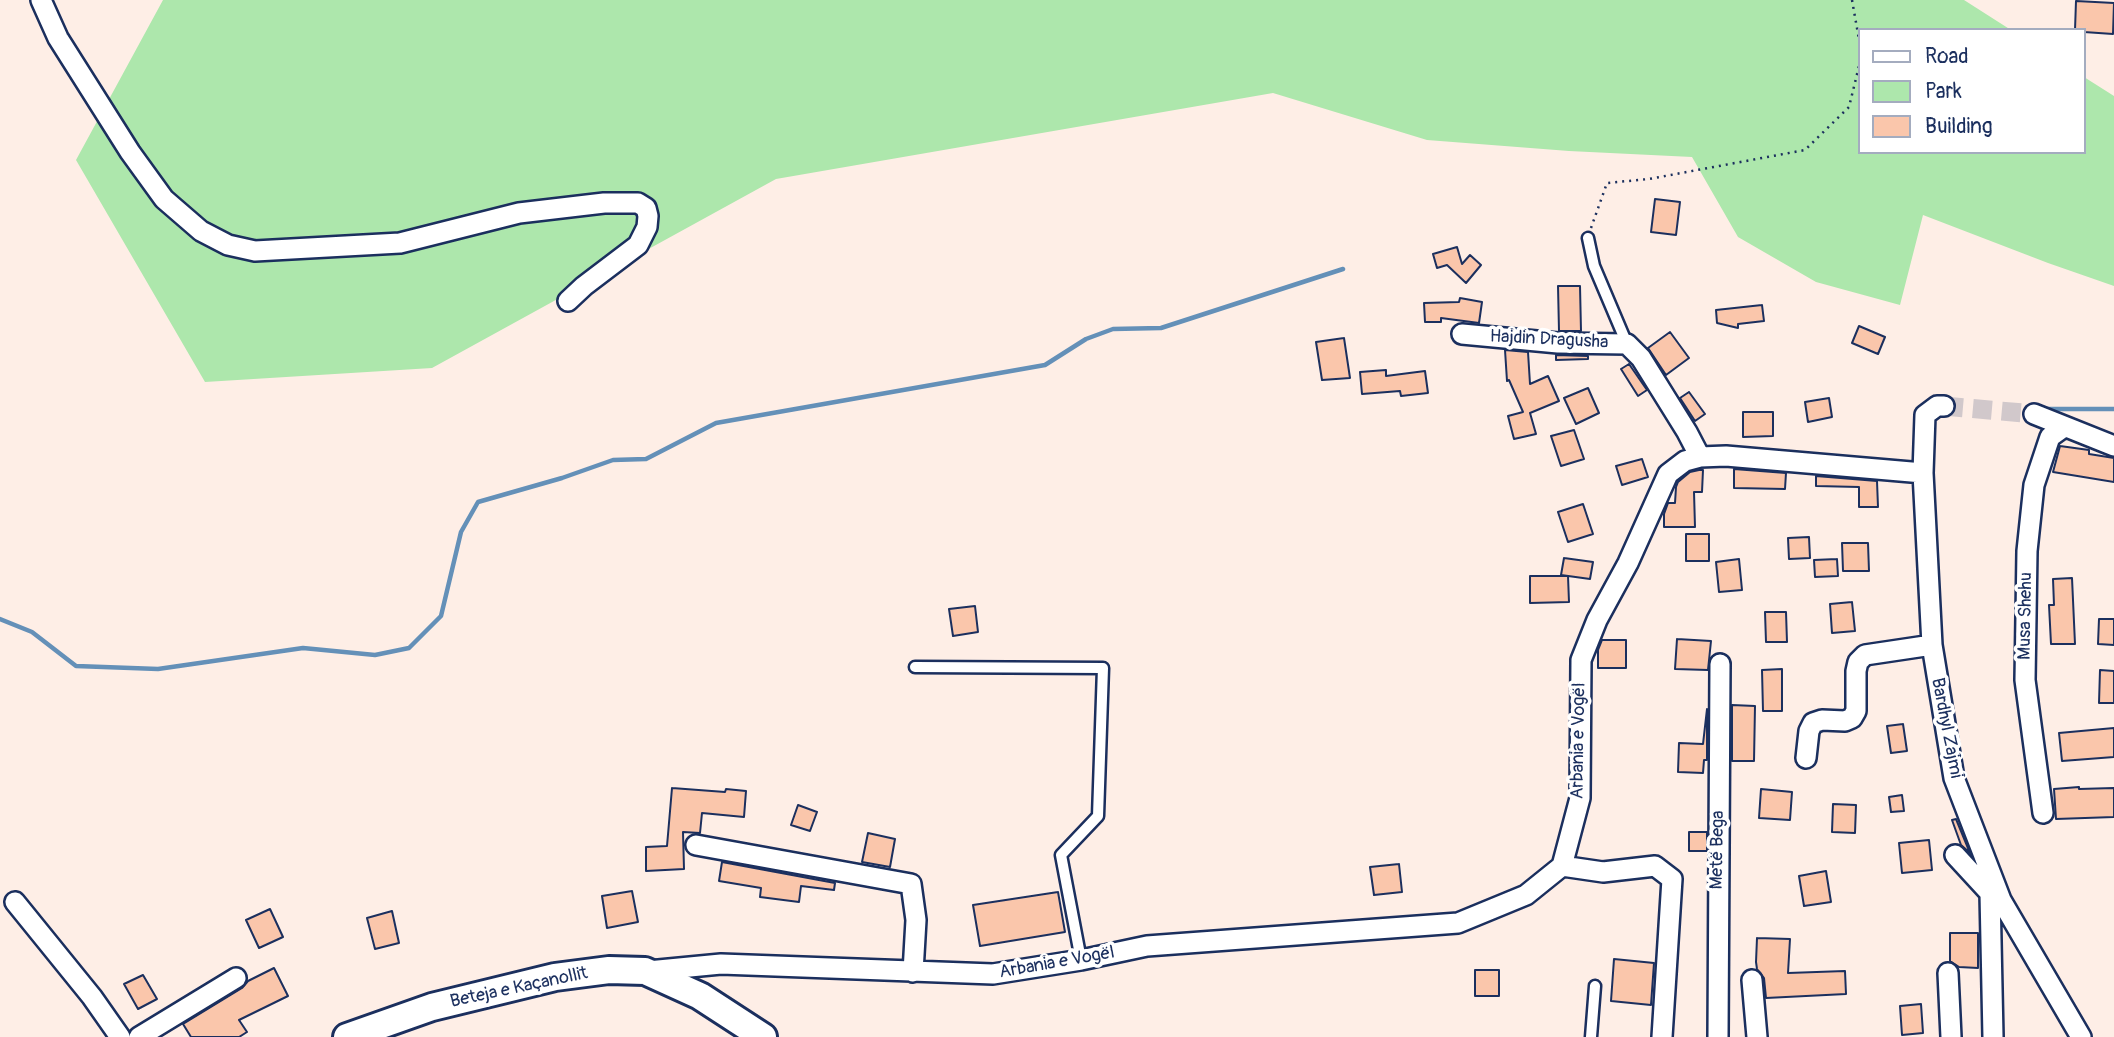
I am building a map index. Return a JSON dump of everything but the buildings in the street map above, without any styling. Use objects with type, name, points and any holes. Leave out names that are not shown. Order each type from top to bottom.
[{"type":"street","points":[[41,0],[58,38],[130,152],[164,199],[201,231],[228,245],[255,251],[400,243],[519,213],[604,203],[638,203],[646,208],[647,228],[638,245],[568,301]]},
{"type":"street","name":"Hajdin Dragusha","points":[[1462,334],[1558,343],[1627,344],[1641,358],[1700,457]]},
{"type":"street","points":[[1923,473],[1925,415],[1937,406],[1944,406]]},
{"type":"street","points":[[2034,414],[2114,446]]},
{"type":"street","name":"Musa Shehu","points":[[2043,813],[2025,680],[2027,551],[2034,485],[2050,437],[2064,427]]},
{"type":"street","name":"Arbania e Vogël","points":[[645,971],[721,964],[993,974],[1147,946],[1458,923],[1527,895],[1562,866],[1580,798],[1581,660],[1597,620],[1628,563],[1668,474],[1685,461],[1700,457],[1726,456],[1923,473]]},
{"type":"street","name":"Bardhyl Zajmi","points":[[1923,473],[1932,645],[1954,778],[2001,901],[2081,1037]]},
{"type":"street","points":[[1806,758],[1809,731],[1813,723],[1822,720],[1845,722],[1857,711],[1856,671],[1858,662],[1865,655],[1932,645]]},
{"type":"street","name":"Metë Bega","points":[[1718,1037],[1720,664]]},
{"type":"street","points":[[696,845],[911,884],[916,920],[913,972]]},
{"type":"street","points":[[1955,855],[1990,893],[1993,1037]]},
{"type":"street","points":[[1562,866],[1602,872],[1655,866],[1672,879],[1662,1037]]},
{"type":"street","points":[[15,902],[92,997],[120,1037]]},
{"type":"street","name":"Beteja e Kaçanollit","points":[[347,1037],[432,1007],[555,977],[609,970],[645,971],[700,996],[763,1037]]},
{"type":"street","points":[[1948,973],[1951,1037]]},
{"type":"street","points":[[139,1037],[236,978]]},
{"type":"street","points":[[1752,980],[1757,1037]]},
{"type":"lane","points":[[1588,238],[1594,266],[1627,344]]},
{"type":"lane","points":[[915,667],[1104,668],[1098,816],[1061,855],[1081,960]]},
{"type":"lane","points":[[1591,1037],[1595,986]]},
{"type":"path","points":[[1852,0],[1858,34]]},
{"type":"path","points":[[1588,238],[1607,183],[1649,179],[1805,150],[1849,107],[1858,70]]},
{"type":"green space","points":[[163,0],[1964,0],[2008,28],[1858,28],[1858,154],[2086,154],[2086,78],[2114,96],[2114,286],[1923,215],[1900,305],[1816,282],[1738,237],[1692,157],[1427,140],[1273,93],[776,179],[432,368],[205,382],[76,160]]},
{"type":"waterway","points":[[0,619],[32,632],[76,666],[158,669],[303,648],[375,655],[409,648],[441,616],[461,532],[478,502],[613,460],[646,459],[716,423],[1045,365],[1086,339],[1113,329],[1161,328],[1343,269]]},
{"type":"waterway","points":[[2045,409],[2114,409]]},
{"type":"tunnel","points":[[1944,406],[2034,414]]}]
